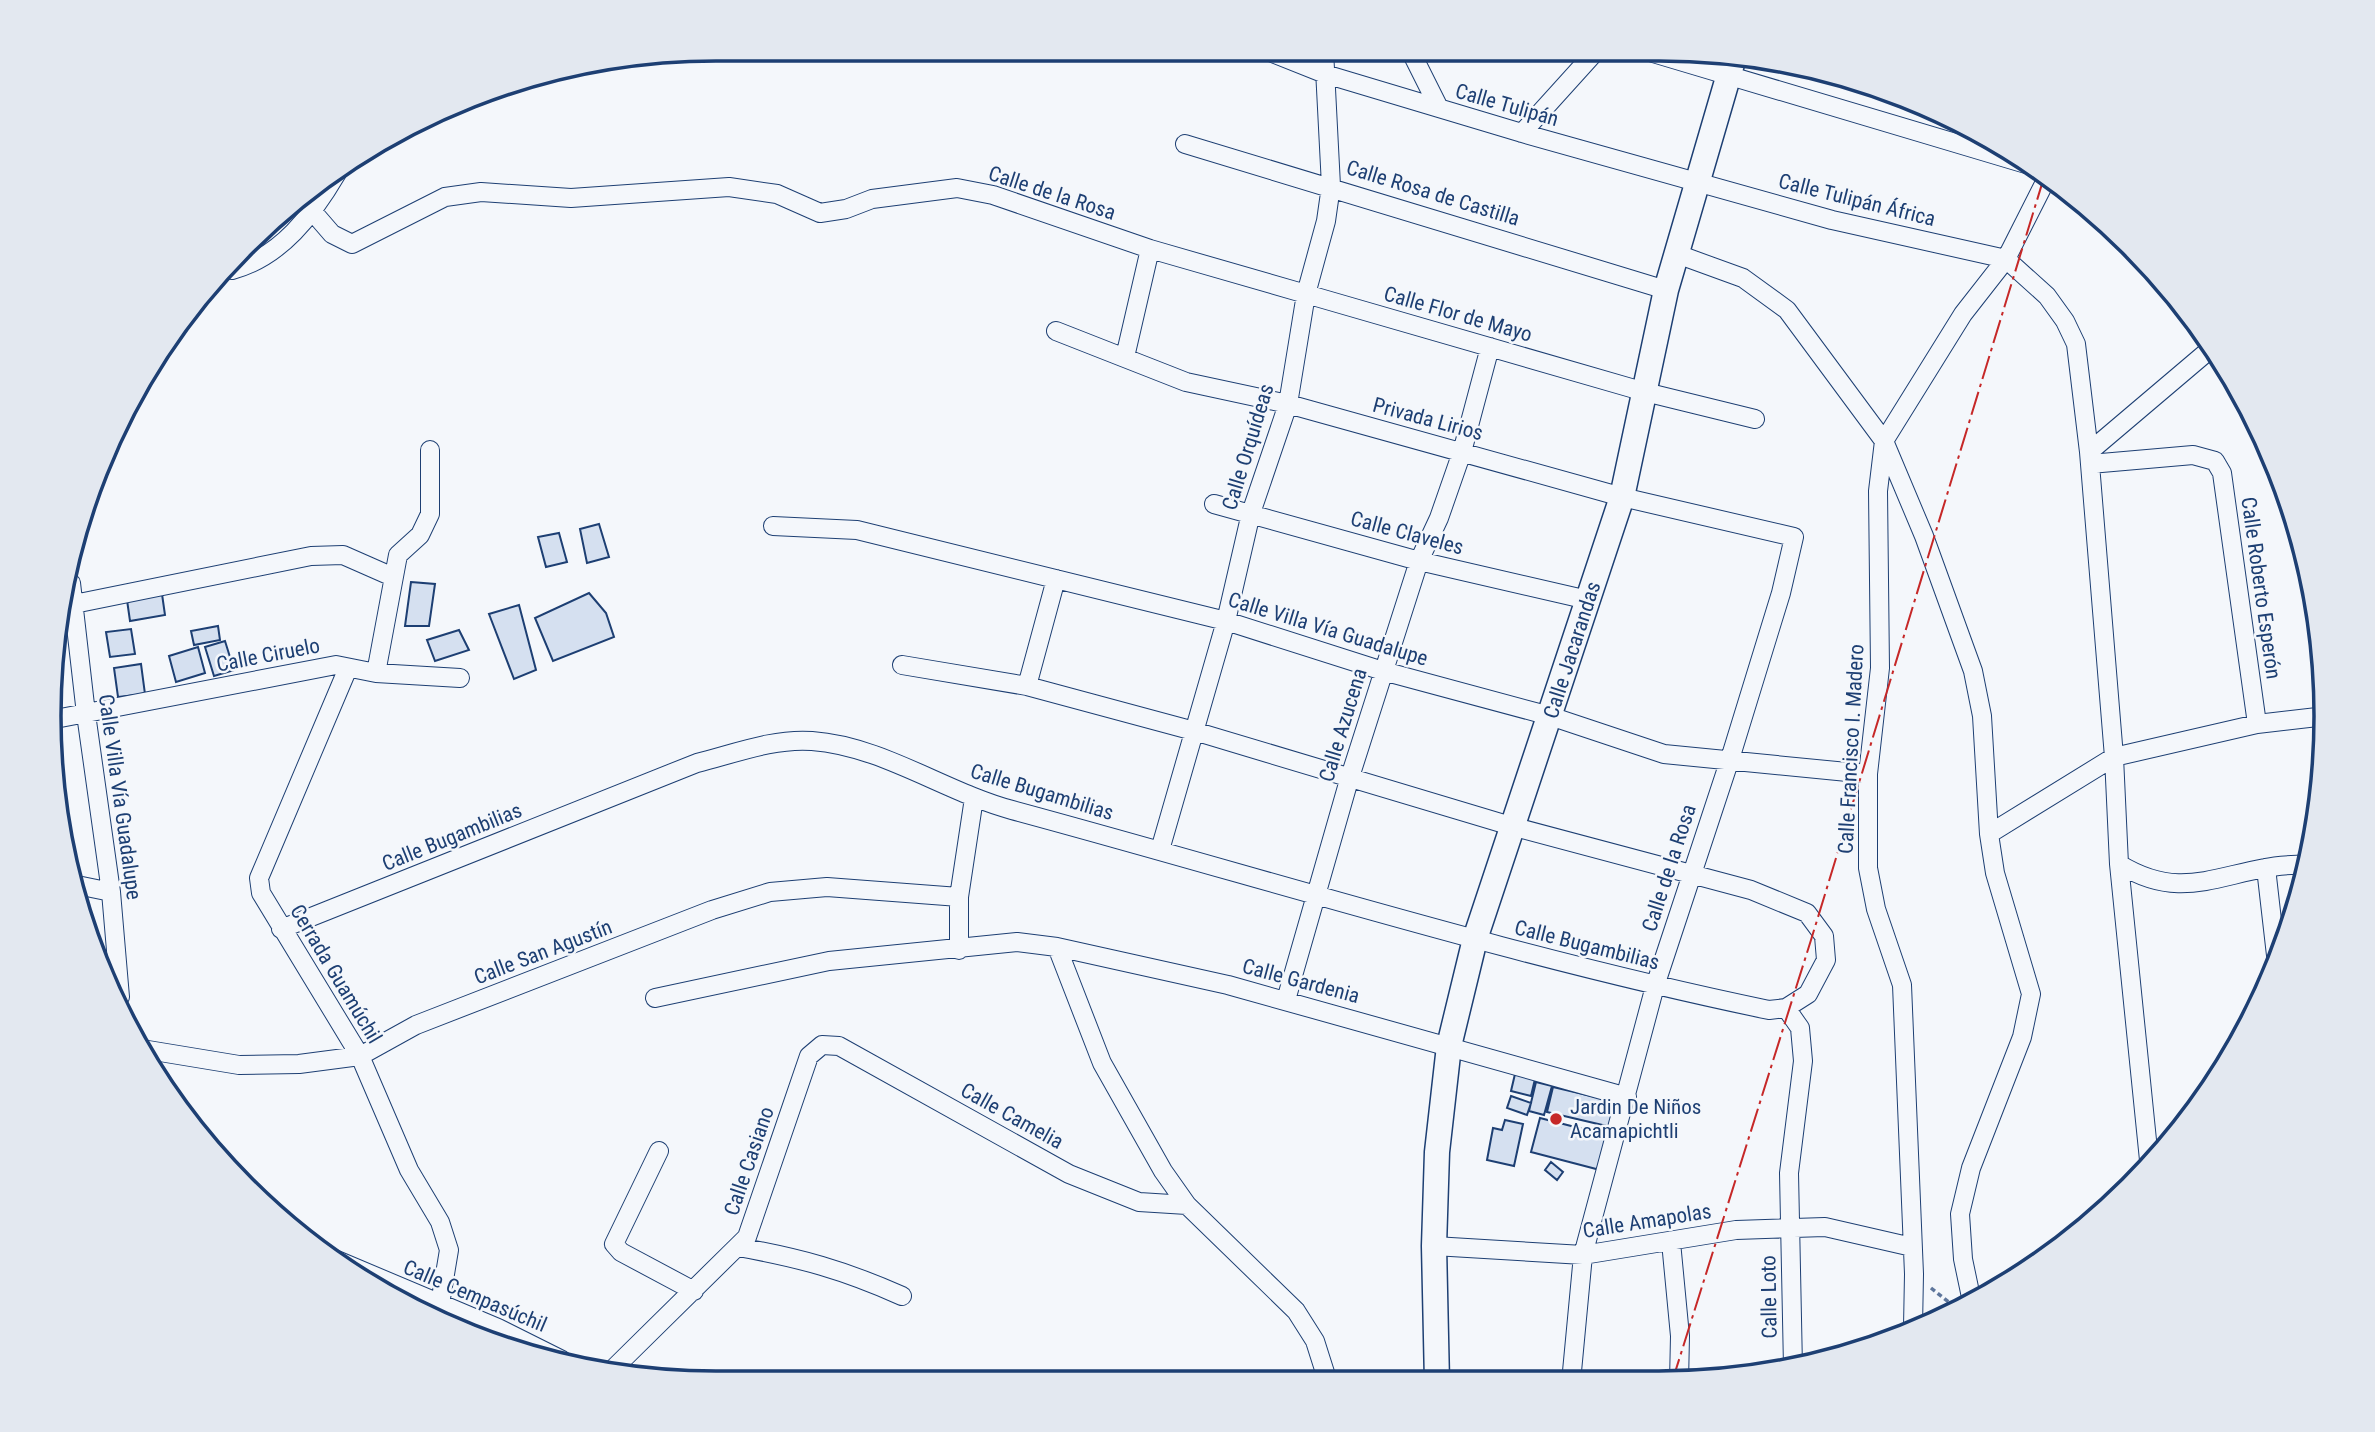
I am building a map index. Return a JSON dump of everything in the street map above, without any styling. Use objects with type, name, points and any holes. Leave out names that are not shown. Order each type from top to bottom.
[{"type":"street","name":"Calle Tulipán","points":[[1292,61],[1325,74],[1522,133],[1698,182]]},
{"type":"street","name":"Calle Orquídeas","points":[[1160,850],[1226,621],[1251,513],[1288,404],[1306,295],[1326,222],[1331,186],[1324,61]]},
{"type":"street","points":[[1416,61],[1439,108]]},
{"type":"street","points":[[1522,133],[1587,61]]},
{"type":"street","points":[[1731,67],[1991,152]]},
{"type":"street","name":"Calle Jacarandas","points":[[1437,1371],[1434,1246],[1437,1152],[1450,1046],[1475,939],[1622,497],[1666,290],[1731,67]]},
{"type":"street","name":"Calle Rosa de Castilla","points":[[1185,144],[1331,186],[1666,290]]},
{"type":"street","name":"Calle Tulipán África","points":[[1698,182],[1832,219],[2006,259]]},
{"type":"street","name":"Calle Francisco I. Madero","points":[[1913,1320],[1914,1274],[1902,985],[1876,909],[1868,868],[1868,774],[1880,668],[1878,491],[1884,441],[1963,314],[2006,259],[2043,186]]},
{"type":"street","name":"Calle de la Rosa","points":[[313,212],[332,234],[352,243],[445,197],[481,192],[571,198],[729,187],[777,194],[820,213],[846,209],[872,200],[957,188],[993,195],[1150,249]]},
{"type":"street","points":[[242,265],[281,244],[313,212],[326,190]]},
{"type":"street","points":[[1125,357],[1150,249]]},
{"type":"street","name":"Calle Flor de Mayo","points":[[1150,249],[1645,392],[1755,419]]},
{"type":"street","points":[[1677,254],[1743,278],[1787,310],[1884,441],[1924,536],[1973,671],[1982,716],[1989,834],[1995,873],[2031,994],[2022,1037],[1972,1168],[1960,1214],[1963,1259],[1970,1292]]},
{"type":"street","points":[[2006,259],[2047,296],[2065,321],[2076,344],[2089,458],[2114,757],[2119,864],[2148,1151]]},
{"type":"street","name":"Privada Lirios","points":[[1056,331],[1186,382],[1288,404],[1622,497],[1794,537]]},
{"type":"street","name":"Calle Azucena","points":[[1286,1000],[1349,779],[1419,561],[1439,518],[1462,452],[1490,347]]},
{"type":"street","points":[[2089,458],[2205,354]]},
{"type":"street","points":[[376,673],[398,555],[420,534],[430,514],[430,450]]},
{"type":"street","name":"Calle Roberto Esperón","points":[[2089,458],[2193,455],[2215,461],[2222,473],[2257,724]]},
{"type":"street","name":"Calle Claveles","points":[[1214,504],[1419,561],[1588,600]]},
{"type":"street","name":"Calle Villa Vía Guadalupe","points":[[773,526],[857,530],[1226,621],[1383,671],[1550,716],[1664,754],[1868,774]]},
{"type":"street","name":"Calle de la Rosa","points":[[1572,1371],[1583,1255],[1655,986],[1690,872],[1730,759],[1781,593],[1794,537]]},
{"type":"street","points":[[74,604],[311,556],[343,555],[393,577]]},
{"type":"street","points":[[1027,687],[1056,579]]},
{"type":"street","name":"Calle Villa Vía Guadalupe","points":[[73,595],[111,892],[119,984]]},
{"type":"street","name":"Calle Ciruelo","points":[[61,718],[336,665],[376,673],[460,678]]},
{"type":"street","points":[[902,665],[1027,687],[1194,731],[1511,826],[1751,890],[1807,913],[1824,936],[1826,960],[1821,974],[1808,994],[1778,1009],[1800,1028],[1803,1061],[1789,1173],[1791,1227]]},
{"type":"street","name":"Cerrada Guamúchil","points":[[348,668],[259,878],[261,893],[360,1056],[409,1170],[440,1222],[449,1250],[440,1304]]},
{"type":"street","points":[[1989,834],[2114,757],[2257,724],[2314,717]]},
{"type":"street","name":"Calle Bugambilias","points":[[281,929],[697,763],[757,747],[811,741],[863,752],[974,798],[1475,939],[1655,986],[1778,1009]]},
{"type":"street","points":[[958,950],[958,897],[974,798]]},
{"type":"street","points":[[2119,864],[2160,883],[2193,884],[2204,884],[2266,868],[2296,865]]},
{"type":"street","points":[[2266,868],[2274,939]]},
{"type":"street","points":[[84,887],[111,892]]},
{"type":"street","name":"Calle San Agustín","points":[[154,1051],[239,1065],[299,1064],[360,1056],[416,1026],[712,910],[770,892],[827,887],[958,897]]},
{"type":"street","name":"Calle Gardenia","points":[[655,998],[829,961],[1017,942],[1057,947],[1286,1000],[1627,1097]]},
{"type":"street","points":[[1057,947],[1102,1063],[1163,1171],[1187,1205],[1296,1311],[1315,1341],[1325,1371]]},
{"type":"street","name":"Calle Camelia","points":[[822,1045],[839,1046],[1069,1174],[1139,1202],[1187,1205]]},
{"type":"street","name":"Calle Casiano","points":[[619,1363],[747,1237],[809,1056],[822,1045]]},
{"type":"street","points":[[659,1151],[614,1244],[621,1252],[694,1291]]},
{"type":"street","name":"Calle Loto","points":[[1791,1227],[1793,1357]]},
{"type":"street","name":"Calle Amapolas","points":[[1434,1246],[1583,1255],[1736,1230],[1825,1227],[1912,1247]]},
{"type":"street","points":[[1671,1241],[1680,1336],[1679,1370]]},
{"type":"street","points":[[738,1247],[806,1259],[854,1274],[902,1296]]},
{"type":"street","name":"Calle Cempasúchil","points":[[404,1291],[440,1304],[516,1339]]},
{"type":"path","points":[[1914,1274],[1950,1302]]},
{"type":"building","points":[[599,524],[609,557],[587,563],[580,529]]},
{"type":"building","points":[[559,533],[567,562],[546,567],[538,537]]},
{"type":"building","points":[[411,582],[435,584],[429,626],[405,626]]},
{"type":"building","points":[[589,593],[606,613],[614,637],[553,661],[535,618]]},
{"type":"building","points":[[162,594],[165,615],[130,621],[127,600]]},
{"type":"building","points":[[519,605],[536,670],[514,679],[489,614]]},
{"type":"building","points":[[218,626],[220,640],[194,645],[191,631]]},
{"type":"building","points":[[131,629],[135,654],[110,657],[106,632]]},
{"type":"building","points":[[459,630],[469,650],[435,661],[427,640]]},
{"type":"building","points":[[225,641],[234,670],[214,676],[205,647]]},
{"type":"building","points":[[198,647],[205,673],[176,682],[169,656]]},
{"type":"building","points":[[141,664],[145,694],[118,697],[114,668]]},
{"type":"building","points":[[1515,1074],[1535,1079],[1531,1096],[1511,1091]]},
{"type":"building","points":[[1536,1082],[1552,1086],[1544,1115],[1529,1111]]},
{"type":"building","points":[[1553,1087],[1617,1102],[1611,1127],[1547,1112]]},
{"type":"building","points":[[1511,1096],[1531,1103],[1527,1115],[1507,1108]]},
{"type":"building","points":[[1540,1118],[1610,1136],[1600,1170],[1531,1152]]},
{"type":"building","points":[[1505,1120],[1523,1124],[1514,1166],[1487,1160],[1493,1128],[1502,1130]]},
{"type":"building","points":[[1551,1162],[1563,1172],[1557,1180],[1545,1170]]},
{"type":"power","points":[[1676,1370],[1811,940],[2042,185]]},
{"type":"place","name":"Jardin De Niños Acamapichtli","points":[[1556,1119]]}]
